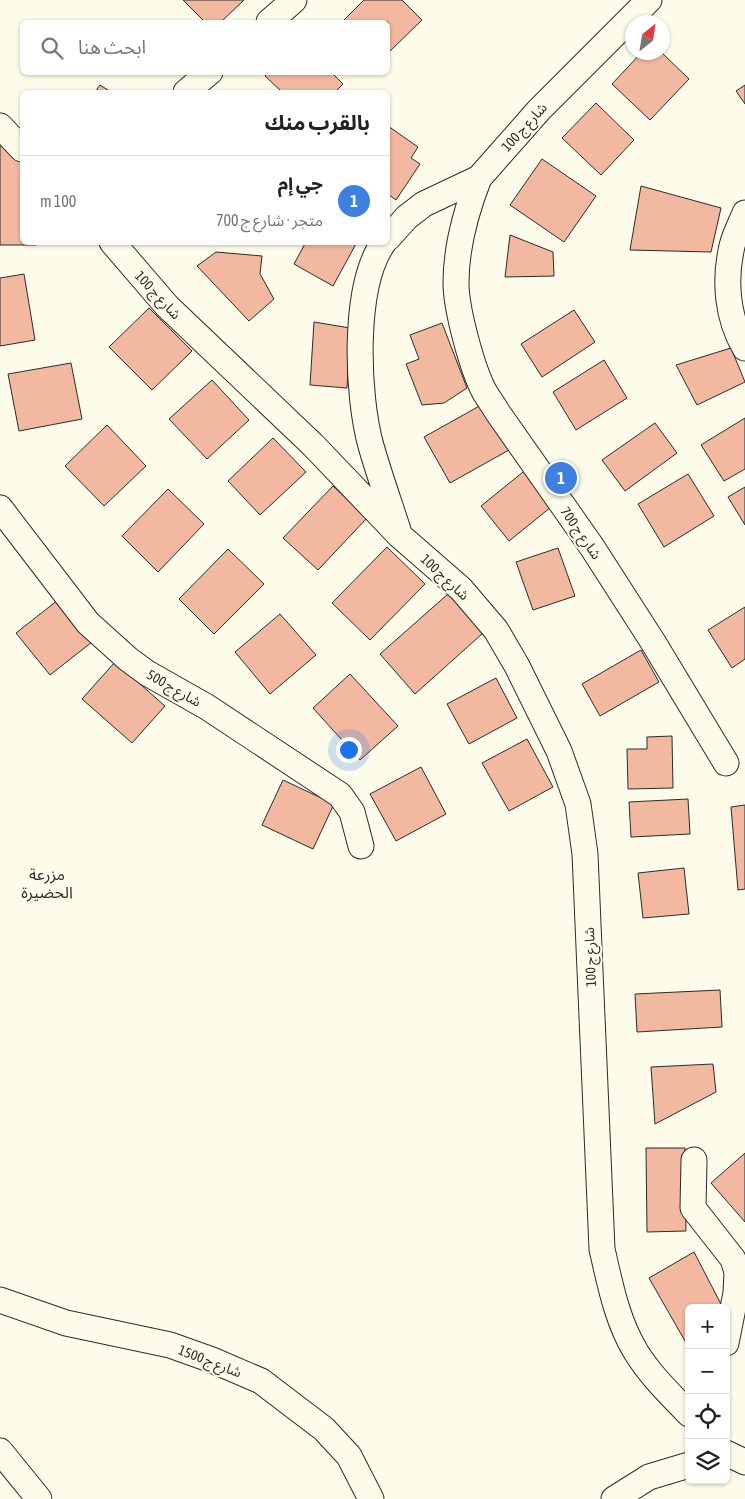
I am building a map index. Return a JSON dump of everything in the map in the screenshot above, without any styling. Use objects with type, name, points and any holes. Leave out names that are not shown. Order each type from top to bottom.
[{"type":"street","points":[[270,20],[294,0]]},
{"type":"street","name":"شارع ج 100","points":[[390,236],[407,216],[424,204],[479,178],[539,110],[649,0]]},
{"type":"street","points":[[188,90],[206,75]]},
{"type":"street","points":[[0,126],[20,147]]},
{"type":"street","name":"شارع ج 700","points":[[479,178],[469,204],[461,238],[456,282],[457,298],[477,375],[484,391],[498,413],[592,547],[643,626],[726,763]]},
{"type":"street","points":[[745,213],[732,244],[728,274],[728,304],[740,340],[745,348]]},
{"type":"street","name":"شارع ج 100","points":[[115,245],[167,306],[313,445],[399,535],[461,589],[496,630],[518,666],[559,751],[578,804],[586,854],[602,1249],[616,1306],[635,1351],[661,1386],[685,1410]]},
{"type":"street","points":[[382,245],[369,273],[365,293],[361,330],[363,402],[371,445],[399,535]]},
{"type":"street","name":"شارع ج 500","points":[[0,508],[88,623],[128,660],[147,673],[207,707],[340,795],[352,812],[361,846]]},
{"type":"street","points":[[694,1160],[693,1208],[732,1259],[737,1272],[736,1293],[730,1323]]},
{"type":"street","name":"شارع ج 1500","points":[[0,1300],[66,1323],[170,1345],[212,1360],[261,1381],[324,1428],[349,1456],[371,1499]]},
{"type":"street","points":[[0,1451],[39,1499]]},
{"type":"street","points":[[614,1499],[649,1477],[685,1466]]},
{"type":"building","points":[[183,0],[244,0],[223,20],[203,20]]},
{"type":"building","points":[[364,0],[402,0],[422,20],[390,51],[390,20],[344,20]]},
{"type":"building","points":[[634,60],[669,60],[689,79],[650,120],[612,84]]},
{"type":"building","points":[[334,75],[343,84],[337,90],[280,90],[265,76]]},
{"type":"building","points":[[100,85],[108,90],[96,90]]},
{"type":"building","points":[[745,85],[745,104],[736,91]]},
{"type":"building","points":[[596,103],[634,140],[601,175],[562,138]]},
{"type":"building","points":[[390,127],[418,147],[411,158],[420,164],[396,200],[390,196]]},
{"type":"building","points":[[0,137],[20,161],[20,245],[0,245]]},
{"type":"building","points":[[542,159],[596,196],[564,242],[510,205]]},
{"type":"building","points":[[641,186],[721,208],[711,252],[630,250]]},
{"type":"building","points":[[510,235],[553,252],[554,276],[505,277]]},
{"type":"building","points":[[304,245],[355,245],[333,286],[294,264]]},
{"type":"building","points":[[216,252],[262,256],[260,274],[274,299],[249,321],[197,266]]},
{"type":"building","points":[[24,274],[35,340],[0,346],[0,278]]},
{"type":"building","points":[[149,308],[192,351],[152,390],[109,347]]},
{"type":"building","points":[[574,310],[595,342],[542,377],[521,344]]},
{"type":"building","points":[[314,322],[350,328],[347,388],[310,385]]},
{"type":"building","points":[[442,323],[467,388],[444,403],[422,405],[406,364],[419,359],[410,335]]},
{"type":"building","points":[[731,348],[745,382],[697,405],[676,365]]},
{"type":"building","points":[[604,360],[627,398],[576,430],[553,392]]},
{"type":"building","points":[[71,363],[82,419],[19,431],[8,374]]},
{"type":"building","points":[[212,380],[249,420],[207,459],[169,419]]},
{"type":"building","points":[[483,404],[509,450],[450,483],[424,437]]},
{"type":"building","points":[[745,418],[745,469],[724,481],[701,445]]},
{"type":"building","points":[[655,423],[677,453],[625,491],[602,460]]},
{"type":"building","points":[[107,425],[146,466],[104,506],[65,466]]},
{"type":"building","points":[[273,438],[306,472],[260,515],[228,481]]},
{"type":"building","points":[[528,468],[556,503],[509,541],[481,506]]},
{"type":"building","points":[[688,474],[714,516],[664,547],[638,504]]},
{"type":"building","points":[[333,486],[367,518],[318,570],[283,538]]},
{"type":"building","points":[[745,487],[745,525],[728,497]]},
{"type":"building","points":[[168,489],[204,524],[158,572],[122,536]]},
{"type":"building","points":[[387,547],[425,584],[370,640],[332,603]]},
{"type":"building","points":[[558,548],[575,596],[533,610],[516,562]]},
{"type":"building","points":[[228,549],[264,584],[214,634],[179,599]]},
{"type":"building","points":[[448,594],[483,633],[415,694],[380,654]]},
{"type":"building","points":[[58,600],[92,642],[50,675],[16,633]]},
{"type":"building","points":[[745,607],[745,659],[732,668],[708,630]]},
{"type":"building","points":[[280,614],[316,655],[270,694],[235,652]]},
{"type":"building","points":[[641,650],[659,682],[600,716],[582,684]]},
{"type":"building","points":[[115,662],[165,706],[132,743],[82,699]]},
{"type":"building","points":[[350,674],[398,726],[360,760],[313,708]]},
{"type":"building","points":[[496,678],[517,718],[469,744],[447,704]]},
{"type":"building","points":[[672,736],[673,788],[628,789],[627,749],[647,749],[647,737]]},
{"type":"building","points":[[527,739],[553,787],[509,811],[482,763]]},
{"type":"building","points":[[421,767],[446,814],[396,841],[370,794]]},
{"type":"building","points":[[283,780],[334,804],[313,849],[262,825]]},
{"type":"building","points":[[688,799],[690,834],[631,837],[629,802]]},
{"type":"building","points":[[745,805],[745,889],[738,890],[731,807]]},
{"type":"building","points":[[684,868],[689,914],[643,918],[638,873]]},
{"type":"building","points":[[720,990],[722,1027],[637,1032],[635,994]]},
{"type":"building","points":[[713,1064],[716,1092],[655,1124],[651,1067]]},
{"type":"building","points":[[646,1148],[685,1148],[686,1231],[647,1232]]},
{"type":"building","points":[[745,1153],[745,1222],[711,1183]]},
{"type":"building","points":[[694,1252],[721,1304],[685,1304],[685,1341],[649,1278]]},
{"type":"place","name":"جي إم","points":[[561,478]]},
{"type":"district","name":"مزرعة الحضيرة","points":[[47,883]]}]
